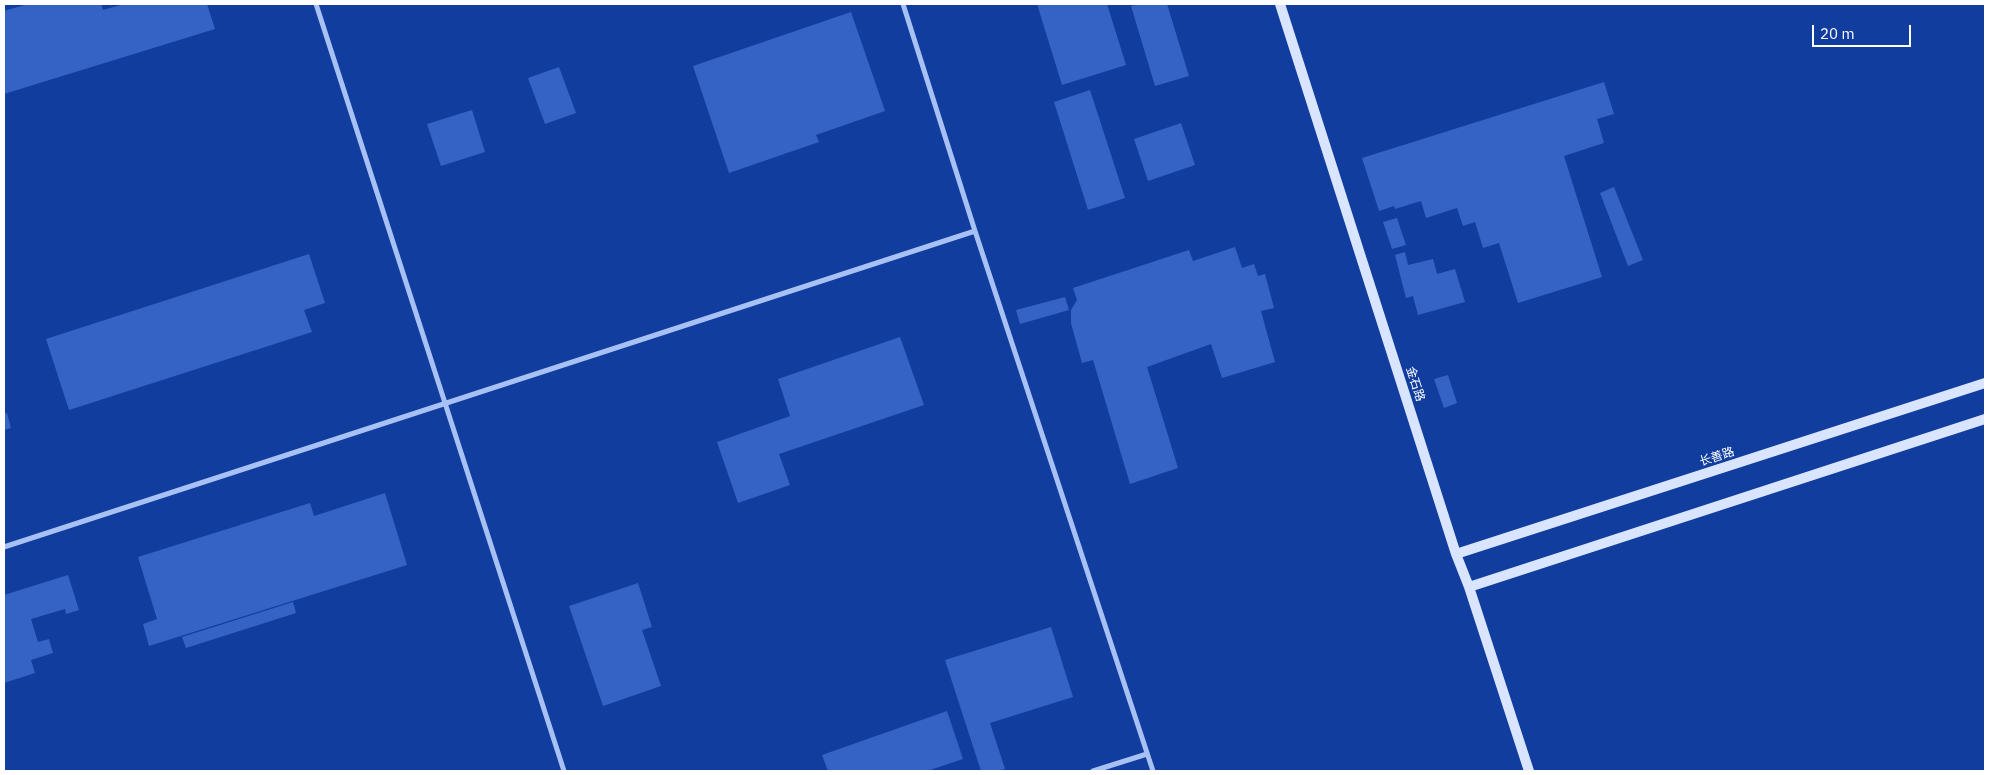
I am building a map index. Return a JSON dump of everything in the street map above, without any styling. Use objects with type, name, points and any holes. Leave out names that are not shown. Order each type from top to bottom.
[{"type":"street","points":[[316,4],[564,771]]},
{"type":"street","points":[[903,4],[975,231],[1153,771]]},
{"type":"street","name":"金石路","points":[[1280,4],[1456,554],[1469,587],[1529,771]]},
{"type":"street","points":[[4,547],[975,231]]},
{"type":"street","name":"长善路","points":[[1456,554],[1985,384]]},
{"type":"street","points":[[1469,587],[1985,419]]},
{"type":"street","points":[[1092,771],[1147,754]]},
{"type":"building","points":[[28,4],[101,4],[103,10],[124,4],[207,4],[215,29],[4,94],[4,11]]},
{"type":"building","points":[[1037,4],[1107,4],[1126,65],[1062,85]]},
{"type":"building","points":[[1167,4],[1189,76],[1155,86],[1131,6]]},
{"type":"building","points":[[851,12],[885,111],[816,135],[819,142],[729,173],[693,66]]},
{"type":"building","points":[[559,67],[576,113],[545,124],[528,78]]},
{"type":"building","points":[[1604,82],[1614,114],[1597,119],[1604,143],[1564,156],[1602,277],[1518,303],[1499,243],[1483,248],[1475,222],[1463,226],[1457,208],[1426,218],[1421,201],[1395,209],[1394,206],[1379,211],[1362,158]]},
{"type":"building","points":[[1090,90],[1125,198],[1088,210],[1054,102]]},
{"type":"building","points":[[472,110],[485,152],[441,166],[427,124]]},
{"type":"building","points":[[1181,123],[1195,165],[1148,181],[1134,139]]},
{"type":"building","points":[[1614,187],[1643,260],[1628,266],[1600,193]]},
{"type":"building","points":[[1397,218],[1406,245],[1392,249],[1383,222]]},
{"type":"building","points":[[1235,247],[1242,268],[1254,264],[1258,276],[1265,274],[1274,308],[1261,311],[1275,362],[1222,378],[1211,344],[1147,367],[1178,468],[1130,484],[1093,360],[1082,363],[1071,323],[1071,310],[1077,300],[1073,288],[1189,250],[1193,261]]},
{"type":"building","points":[[1405,252],[1408,265],[1433,259],[1437,274],[1455,269],[1465,302],[1418,315],[1413,296],[1406,298],[1395,255]]},
{"type":"building","points":[[309,254],[325,303],[304,310],[312,332],[69,410],[46,339]]},
{"type":"building","points":[[1065,297],[1069,310],[1020,324],[1016,310]]},
{"type":"building","points":[[900,337],[924,405],[779,454],[790,485],[738,503],[717,442],[790,416],[778,379]]},
{"type":"building","points":[[1448,375],[1457,403],[1444,408],[1434,379]]},
{"type":"building","points":[[7,413],[11,428],[4,430],[4,414]]},
{"type":"building","points":[[385,493],[407,565],[149,646],[143,624],[157,619],[138,557],[310,503],[314,516]]},
{"type":"building","points":[[68,575],[79,610],[66,614],[65,609],[31,619],[38,642],[49,639],[53,653],[31,660],[35,673],[4,683],[4,595]]},
{"type":"building","points":[[638,583],[652,627],[642,630],[661,686],[603,706],[569,606]]},
{"type":"building","points":[[293,602],[296,613],[186,648],[182,637]]},
{"type":"building","points":[[1051,627],[1073,697],[990,723],[1005,769],[981,771],[945,660]]},
{"type":"building","points":[[947,711],[963,759],[927,771],[828,771],[822,755]]}]
